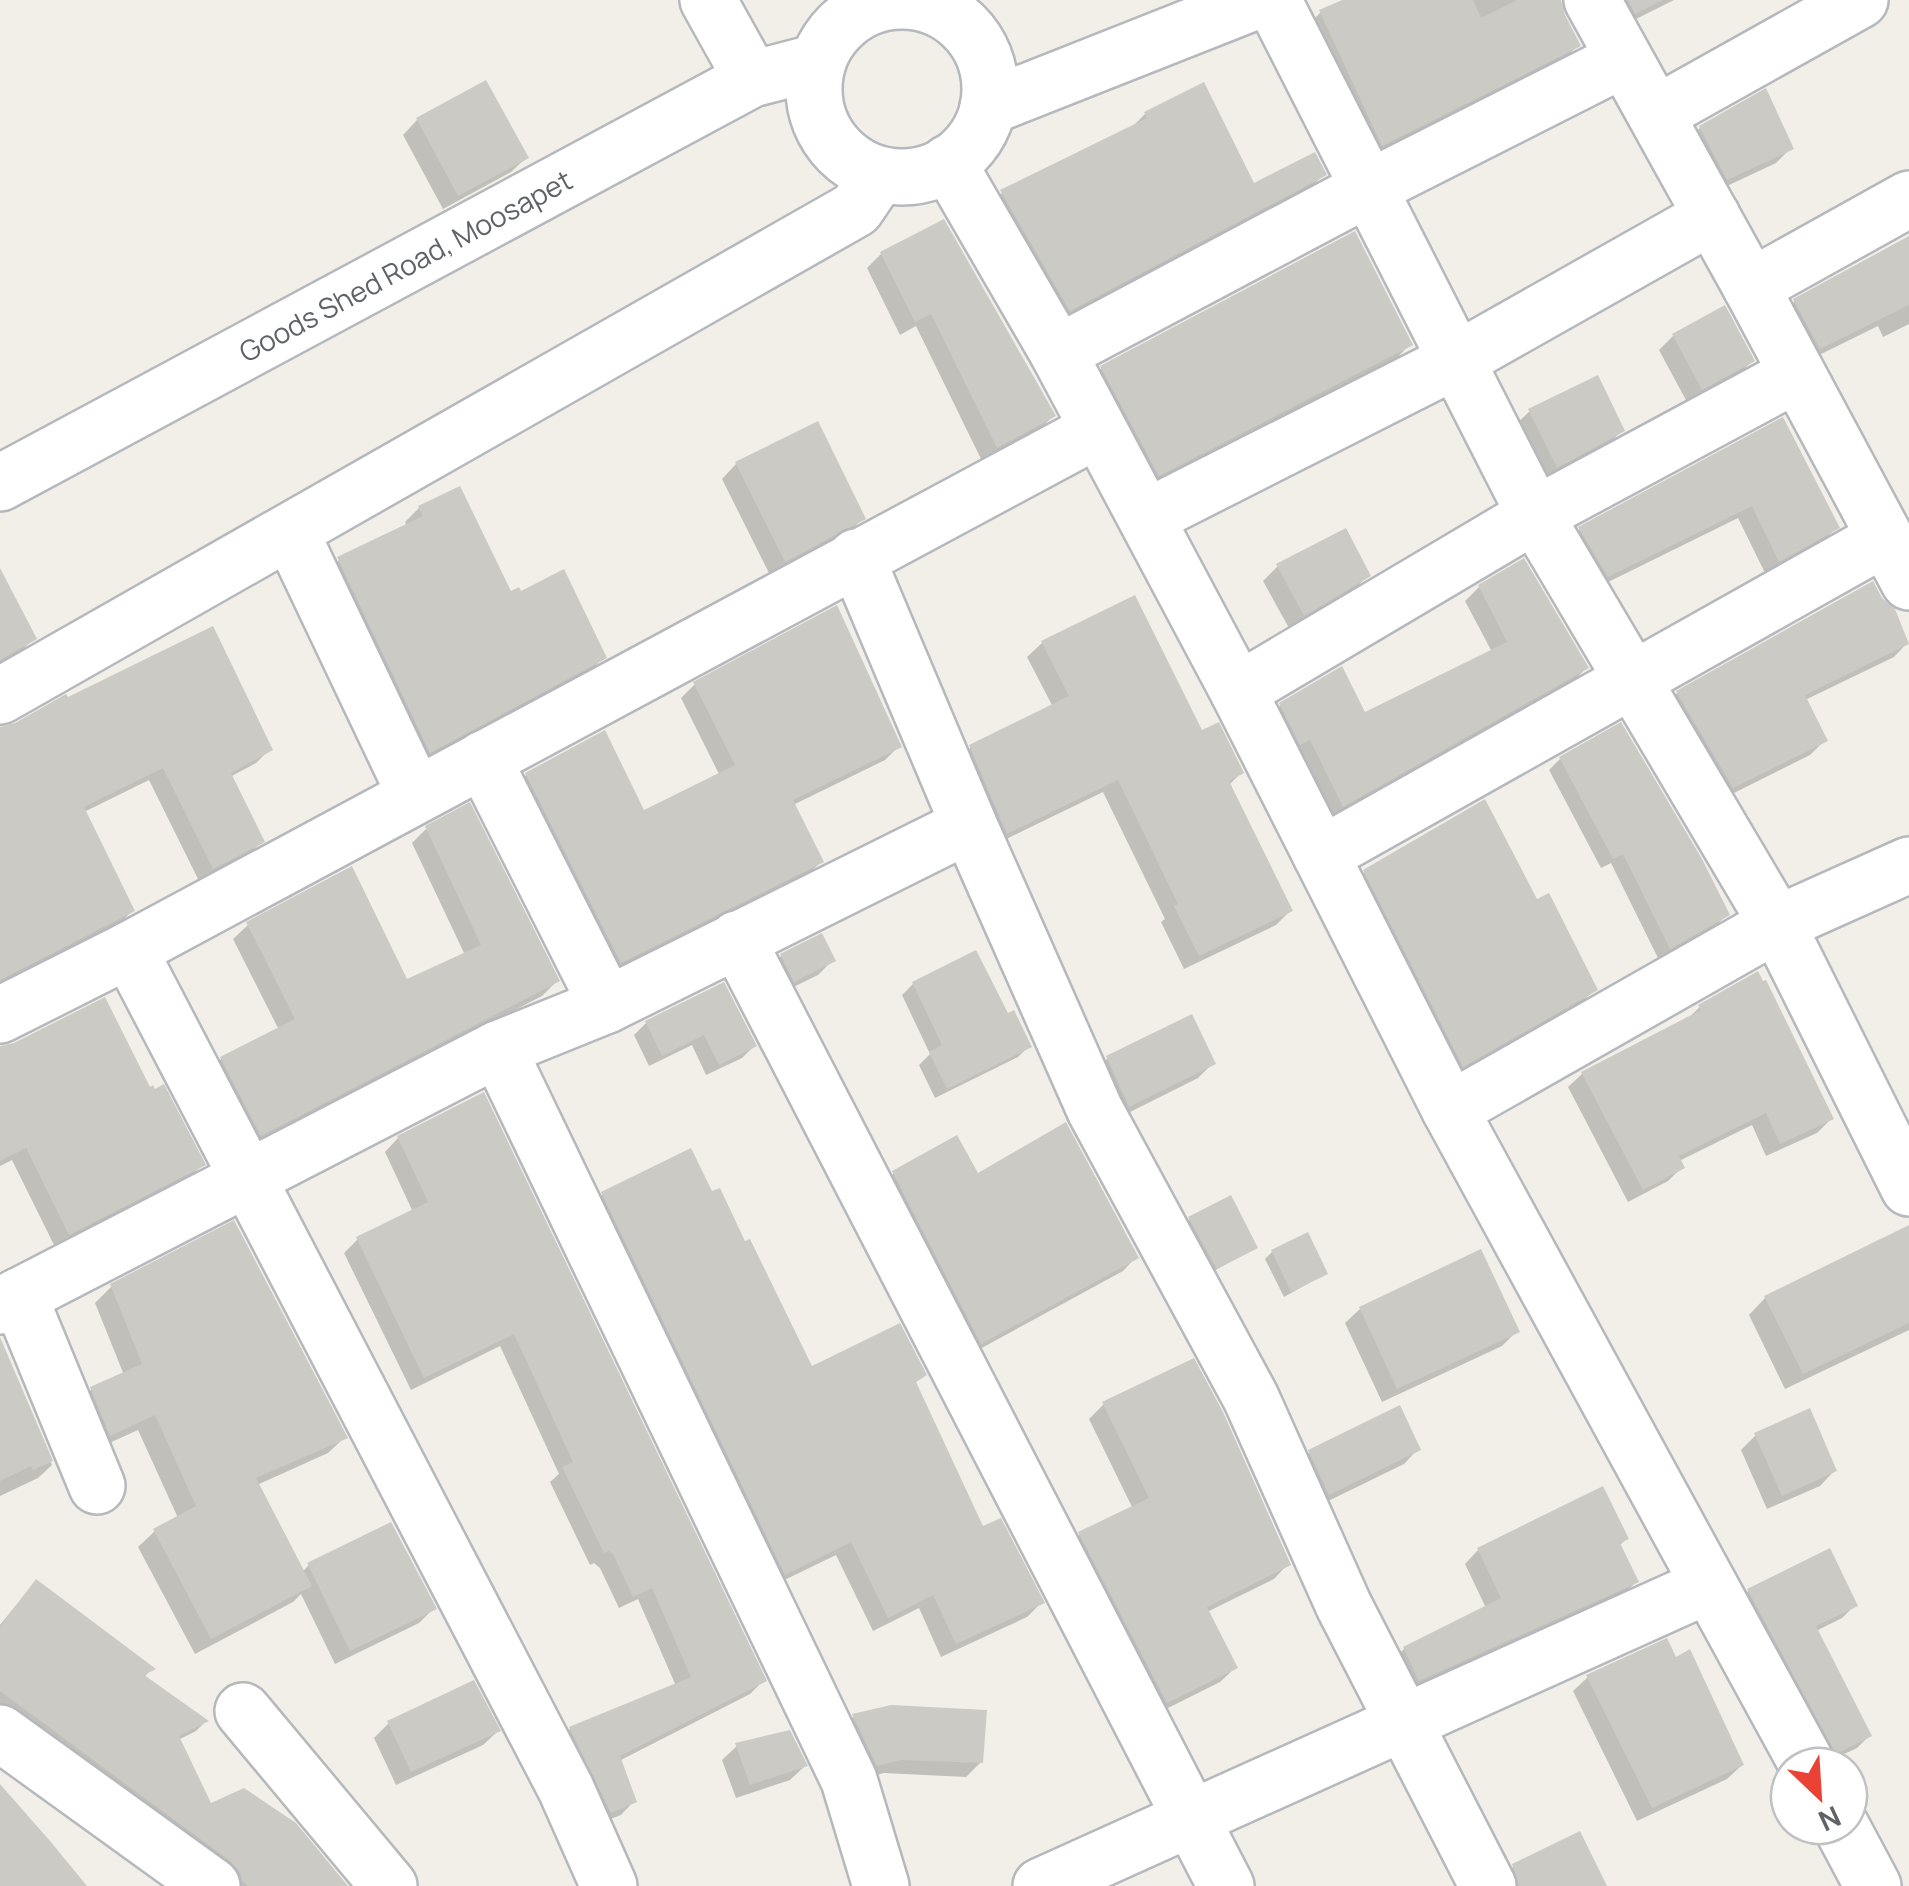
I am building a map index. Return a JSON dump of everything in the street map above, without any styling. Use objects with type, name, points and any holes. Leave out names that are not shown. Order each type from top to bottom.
[{"type":"street","points":[[708,0],[752,79]]},
{"type":"street","points":[[988,107],[1259,0]]},
{"type":"street","points":[[1272,0],[1535,515],[1777,924],[1909,1188]]},
{"type":"street","points":[[1321,855],[1632,682],[1897,560],[1592,0]]},
{"type":"street","points":[[1656,114],[1860,0]]},
{"type":"street","points":[[941,3],[982,50],[990,78],[988,107],[978,134],[948,164],[908,178],[879,175],[853,164],[833,144],[818,120],[814,91],[818,62],[832,36],[854,16],[881,4],[941,3]]},
{"type":"street","points":[[1058,352],[1624,59]]},
{"type":"street","name":"Goods Shed Road, Moosapet","points":[[0,483],[752,79],[818,62]]},
{"type":"street","points":[[948,164],[1058,352],[1238,691],[1450,1110],[1797,1746]]},
{"type":"street","points":[[0,696],[856,208],[879,175]]},
{"type":"street","points":[[1751,287],[1909,199]]},
{"type":"street","points":[[1146,518],[1457,360],[1712,216]]},
{"type":"street","points":[[1238,691],[1535,515],[1798,374]]},
{"type":"street","points":[[0,1015],[129,950],[1097,430]]},
{"type":"street","points":[[291,533],[415,794]]},
{"type":"street","points":[[856,558],[1095,1110],[1251,1398],[1344,1606],[1488,1886]]},
{"type":"street","points":[[483,759],[607,1005]]},
{"type":"street","points":[[97,1486],[10,1302],[498,1049],[607,1005],[969,825]]},
{"type":"street","points":[[1450,1110],[1777,924],[1909,865]]},
{"type":"street","points":[[737,939],[1226,1886]]},
{"type":"street","points":[[129,950],[566,1790],[610,1886]]},
{"type":"street","points":[[498,1049],[849,1780],[882,1886]]},
{"type":"street","points":[[1041,1886],[1709,1585]]},
{"type":"street","points":[[243,1710],[389,1886]]},
{"type":"street","points":[[0,1733],[212,1886]]},
{"type":"street","points":[[1852,1846],[1873,1886]]},
{"type":"building","points":[[1342,0],[1473,0],[1481,18],[1517,0],[1561,0],[1581,46],[1382,146],[1319,10]]},
{"type":"building","points":[[1628,0],[1663,0],[1635,14]]},
{"type":"building","points":[[486,80],[529,158],[458,196],[416,118]]},
{"type":"building","points":[[1204,82],[1254,183],[1315,152],[1327,175],[1070,311],[1000,190],[1147,118],[1144,112]]},
{"type":"building","points":[[1766,88],[1794,149],[1727,180],[1699,126]]},
{"type":"building","points":[[944,219],[1056,416],[997,448],[931,314],[915,322],[880,252]]},
{"type":"building","points":[[1355,231],[1413,345],[1159,476],[1100,366]]},
{"type":"building","points":[[1909,236],[1909,305],[1820,349],[1793,299]]},
{"type":"building","points":[[1725,305],[1755,361],[1702,390],[1672,334]]},
{"type":"building","points":[[1598,375],[1625,431],[1557,468],[1528,409]]},
{"type":"building","points":[[1783,417],[1840,528],[1779,562],[1752,506],[1608,577],[1578,527]]},
{"type":"building","points":[[818,421],[866,519],[785,562],[735,462]]},
{"type":"building","points":[[460,486],[511,591],[519,587],[521,591],[564,569],[607,658],[430,753],[337,557],[423,516],[418,506]]},
{"type":"building","points":[[1346,528],[1371,576],[1304,616],[1276,564]]},
{"type":"building","points":[[1524,558],[1589,668],[1343,807],[1310,740],[1300,745],[1279,703],[1342,666],[1365,712],[1507,642],[1478,585]]},
{"type":"building","points":[[0,568],[37,639],[0,660]]},
{"type":"building","points":[[1873,581],[1882,598],[1895,609],[1909,644],[1805,695],[1828,741],[1733,788],[1676,691]]},
{"type":"building","points":[[1135,595],[1202,730],[1219,722],[1244,773],[1229,781],[1293,911],[1199,956],[1118,780],[1007,834],[969,745],[1069,696],[1041,641]]},
{"type":"building","points":[[837,605],[902,747],[793,800],[824,862],[621,963],[525,773],[605,730],[644,810],[735,765],[693,682]]},
{"type":"building","points":[[213,626],[273,750],[231,773],[265,842],[213,869],[163,768],[84,807],[135,911],[0,980],[0,727]]},
{"type":"building","points":[[1621,722],[1702,859],[1730,915],[1670,949],[1623,854],[1613,859],[1559,757]]},
{"type":"building","points":[[1485,799],[1537,899],[1549,893],[1598,990],[1463,1067],[1363,870]]},
{"type":"building","points":[[470,802],[560,981],[261,1136],[220,1057],[295,1019],[246,922],[352,866],[407,979],[481,945],[425,826]]},
{"type":"building","points":[[822,933],[836,961],[794,982],[780,954]]},
{"type":"building","points":[[976,950],[1008,1013],[1014,1010],[1032,1047],[947,1089],[929,1052],[942,1045],[912,982]]},
{"type":"building","points":[[1758,971],[1766,980],[1834,1119],[1780,1144],[1766,1113],[1679,1156],[1685,1168],[1643,1190],[1581,1072],[1701,1010],[1698,1005]]},
{"type":"building","points":[[724,982],[757,1046],[719,1065],[704,1035],[662,1056],[645,1021]]},
{"type":"building","points":[[105,997],[150,1087],[155,1089],[164,1084],[206,1165],[69,1235],[26,1148],[0,1161],[0,1046],[14,1043]]},
{"type":"building","points":[[1192,1014],[1216,1064],[1129,1107],[1106,1056]]},
{"type":"building","points":[[484,1092],[767,1681],[620,1756],[637,1802],[611,1813],[569,1727],[691,1677],[652,1588],[633,1597],[613,1554],[604,1553],[562,1467],[573,1462],[514,1334],[424,1378],[356,1237],[428,1202],[397,1136]]},
{"type":"building","points":[[1066,1122],[1139,1258],[981,1344],[892,1171],[957,1135],[978,1173]]},
{"type":"building","points":[[691,1148],[712,1191],[720,1188],[745,1241],[750,1239],[812,1366],[900,1323],[927,1375],[916,1382],[983,1526],[1001,1518],[1045,1603],[956,1644],[933,1595],[888,1618],[851,1542],[785,1575],[601,1192]]},
{"type":"building","points":[[1231,1195],[1258,1248],[1217,1269],[1188,1217]]},
{"type":"building","points":[[234,1220],[348,1438],[256,1478],[312,1586],[211,1639],[153,1529],[196,1506],[155,1415],[110,1436],[90,1387],[142,1364],[110,1284]]},
{"type":"building","points":[[1909,1225],[1909,1323],[1803,1374],[1764,1296]]},
{"type":"building","points":[[1308,1232],[1328,1274],[1291,1292],[1271,1250]]},
{"type":"building","points":[[1481,1249],[1520,1332],[1397,1389],[1359,1307]]},
{"type":"building","points":[[0,1337],[53,1461],[33,1470],[31,1466],[0,1481]]},
{"type":"building","points":[[1194,1358],[1223,1412],[1291,1565],[1207,1607],[1238,1668],[1167,1703],[1078,1532],[1149,1498],[1102,1402]]},
{"type":"building","points":[[1400,1405],[1421,1450],[1329,1495],[1308,1450]]},
{"type":"building","points":[[1810,1408],[1837,1471],[1782,1496],[1754,1433]]},
{"type":"building","points":[[1603,1486],[1629,1539],[1620,1543],[1639,1582],[1419,1681],[1403,1647],[1501,1598],[1477,1548]]},
{"type":"building","points":[[391,1522],[437,1609],[350,1651],[307,1563]]},
{"type":"building","points":[[1830,1548],[1858,1606],[1816,1626],[1872,1736],[1852,1746],[1832,1746],[1747,1589]]},
{"type":"building","points":[[36,1579],[156,1669],[144,1675],[209,1721],[179,1736],[211,1803],[244,1788],[296,1823],[348,1886],[248,1886],[230,1861],[0,1691],[0,1627]]},
{"type":"building","points":[[1667,1638],[1676,1657],[1690,1649],[1744,1765],[1652,1808],[1586,1675]]},
{"type":"building","points":[[474,1680],[501,1731],[411,1772],[387,1721]]},
{"type":"building","points":[[891,1705],[987,1710],[983,1763],[901,1760],[877,1766],[852,1714]]},
{"type":"building","points":[[790,1730],[808,1766],[750,1785],[735,1743]]},
{"type":"building","points":[[0,1784],[50,1841],[87,1886],[0,1886]]},
{"type":"building","points":[[1580,1831],[1607,1886],[1519,1886],[1512,1864]]}]
